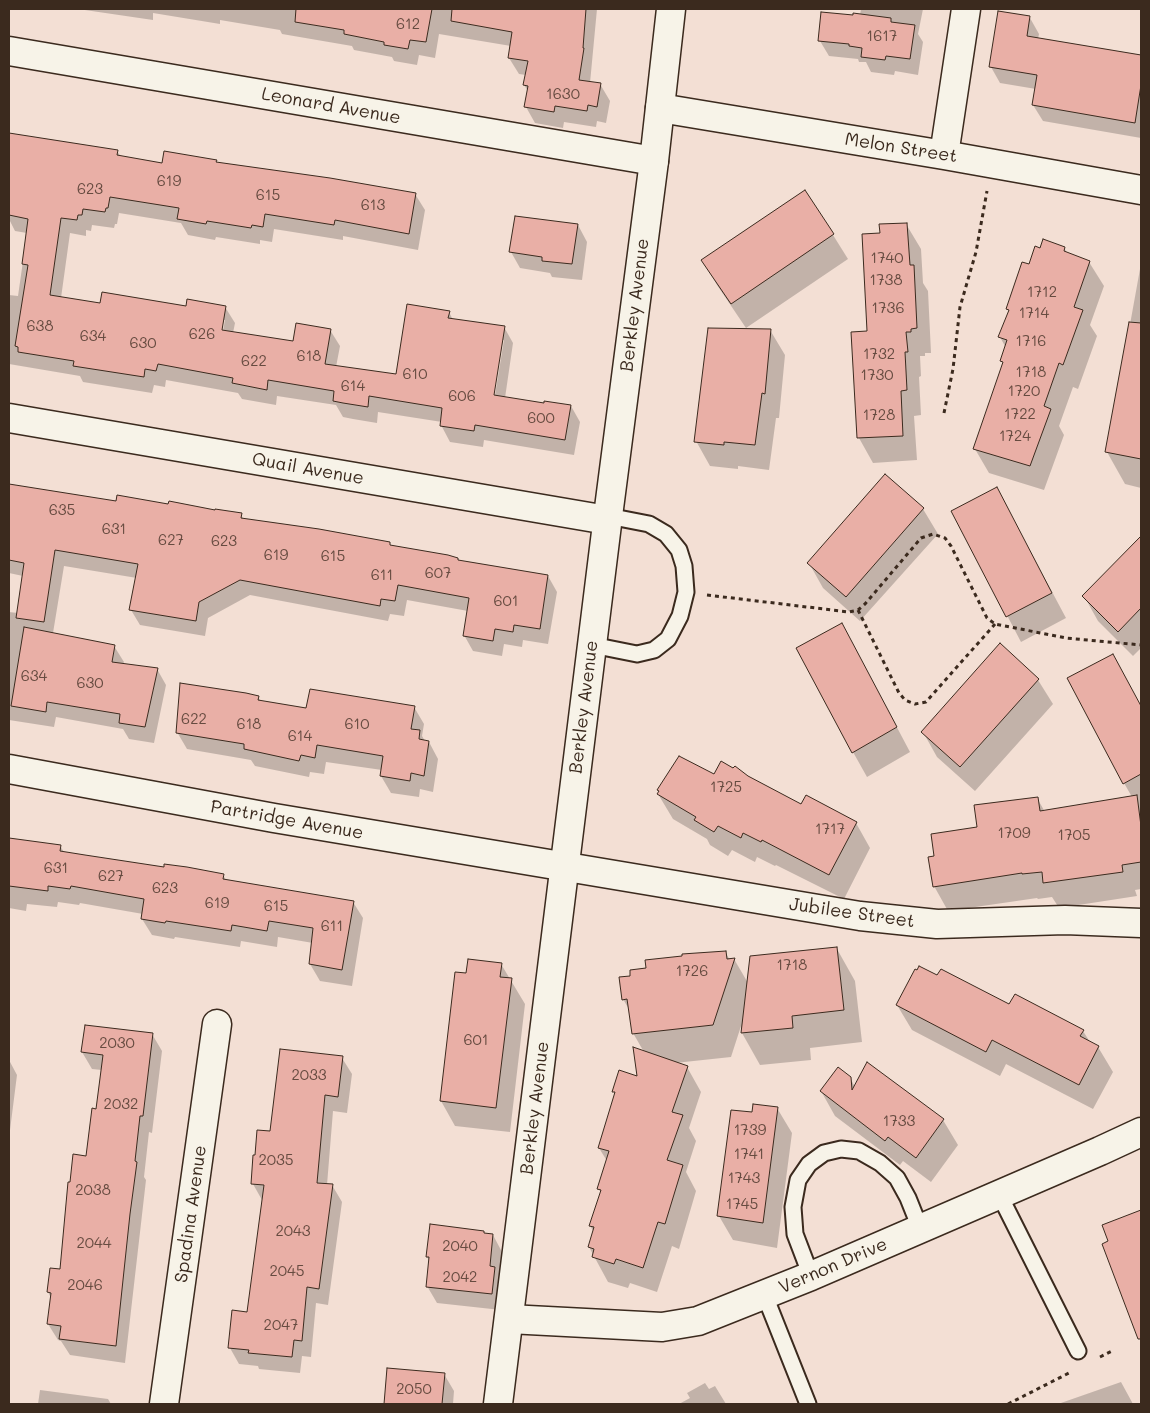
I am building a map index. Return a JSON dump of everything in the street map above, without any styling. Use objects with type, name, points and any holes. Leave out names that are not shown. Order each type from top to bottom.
[{"type":"street","name":"Berkley Avenue","points":[[498,1404],[607,518],[654,161],[671,9]]},
{"type":"street","points":[[944,155],[966,9]]},
{"type":"street","name":"Leonard Avenue","points":[[9,51],[654,161]]},
{"type":"street","name":"Melon Street","points":[[660,108],[992,163],[1141,190]]},
{"type":"street","name":"Quail Avenue","points":[[9,418],[607,518]]},
{"type":"street","name":"Partridge Avenue","points":[[9,769],[274,818],[565,867]]},
{"type":"street","name":"Jubilee Street","points":[[565,867],[860,916],[938,924],[1065,920],[1141,923]]},
{"type":"street","name":"Spadina Avenue","points":[[164,1404],[217,1024]]},
{"type":"street","name":"Vernon Drive","points":[[508,1319],[662,1327],[698,1321],[765,1296],[1141,1132]]},
{"type":"lane","points":[[592,645],[637,654],[654,650],[668,639],[680,616],[686,592],[684,566],[679,550],[666,534],[650,524],[607,518]]},
{"type":"lane","points":[[810,1276],[794,1234],[793,1208],[798,1180],[809,1164],[824,1153],[841,1149],[859,1151],[880,1163],[897,1178],[908,1198],[920,1228]]},
{"type":"lane","points":[[999,1194],[1078,1351]]},
{"type":"lane","points":[[765,1296],[808,1404]]},
{"type":"path","points":[[944,413],[953,369],[960,307],[976,252],[992,163]]},
{"type":"path","points":[[686,592],[849,612],[858,610],[921,538],[933,534],[945,538],[951,546],[987,618],[995,624],[1066,638],[1141,645]]},
{"type":"path","points":[[858,610],[899,693],[905,700],[915,704],[926,702],[995,624]]},
{"type":"path","points":[[1008,1404],[1076,1369]]},
{"type":"building","points":[[296,9],[432,9],[426,42],[410,40],[408,49],[384,45],[384,42],[344,34],[344,30],[295,22]]},
{"type":"building","points":[[452,9],[586,9],[584,48],[579,80],[601,83],[597,107],[588,105],[587,111],[555,106],[554,112],[524,107],[528,86],[523,85],[528,61],[508,58],[512,32],[451,21]]},
{"type":"building","points":[[998,11],[1030,16],[1027,36],[1141,55],[1141,85],[1135,123],[1032,105],[1037,75],[989,67]]},
{"type":"building","points":[[821,12],[853,15],[853,13],[891,18],[891,22],[915,25],[910,59],[886,56],[885,60],[861,57],[862,48],[849,46],[849,44],[818,41]]},
{"type":"building","points":[[9,133],[118,150],[117,155],[162,163],[164,151],[217,160],[216,162],[330,178],[416,193],[409,234],[335,220],[334,225],[265,214],[263,227],[252,225],[251,228],[207,221],[206,224],[177,219],[179,208],[110,197],[108,208],[106,208],[105,212],[83,209],[82,215],[78,215],[77,220],[61,218],[50,295],[100,303],[102,292],[186,306],[187,299],[226,306],[222,330],[293,341],[296,323],[331,329],[325,364],[396,374],[407,304],[450,311],[448,318],[505,326],[494,395],[571,405],[565,440],[475,425],[474,431],[440,426],[442,408],[369,396],[368,407],[333,401],[334,391],[268,380],[267,390],[232,383],[233,378],[158,364],[156,371],[145,369],[144,377],[73,366],[74,361],[18,352],[18,347],[15,346],[28,265],[22,264],[28,219],[9,215]]},
{"type":"building","points":[[805,190],[834,234],[731,304],[701,260]]},
{"type":"building","points":[[515,216],[578,224],[572,264],[542,261],[542,257],[509,252]]},
{"type":"building","points":[[907,223],[910,265],[914,265],[917,328],[911,329],[911,332],[906,332],[908,352],[905,352],[907,390],[901,391],[903,436],[857,438],[851,332],[867,331],[862,234],[880,233],[879,224]]},
{"type":"building","points":[[1043,239],[1065,247],[1064,251],[1090,261],[1074,307],[1083,310],[1063,365],[1059,363],[1044,406],[1051,409],[1030,466],[973,449],[1003,362],[1000,361],[1007,340],[998,337],[1009,310],[1006,309],[1022,262],[1029,264],[1035,246],[1040,248]]},
{"type":"building","points":[[1129,322],[1141,323],[1141,459],[1105,452]]},
{"type":"building","points":[[708,328],[771,329],[765,394],[762,393],[755,445],[724,442],[724,445],[694,442]]},
{"type":"building","points":[[885,474],[924,508],[846,597],[807,563]]},
{"type":"building","points":[[9,484],[116,501],[117,495],[168,504],[169,501],[242,513],[241,518],[319,529],[390,542],[390,545],[448,555],[458,558],[458,560],[548,575],[540,629],[514,625],[513,632],[495,629],[493,641],[463,636],[469,598],[398,585],[395,601],[381,599],[380,606],[240,580],[199,602],[196,621],[129,610],[138,564],[55,550],[44,622],[16,618],[24,563],[9,560]]},
{"type":"building","points":[[997,487],[1052,593],[1006,617],[951,511]]},
{"type":"building","points":[[1141,536],[1141,608],[1118,632],[1082,596]]},
{"type":"building","points":[[842,623],[897,727],[852,753],[796,648]]},
{"type":"building","points":[[24,627],[115,645],[112,662],[158,668],[145,727],[119,723],[120,714],[47,702],[46,712],[11,706]]},
{"type":"building","points":[[1000,643],[1039,679],[960,767],[921,732]]},
{"type":"building","points":[[1113,654],[1141,706],[1141,774],[1123,784],[1067,678]]},
{"type":"building","points":[[180,683],[246,693],[259,696],[258,700],[306,708],[310,689],[415,706],[411,729],[420,730],[419,739],[429,741],[424,776],[411,773],[410,781],[380,776],[383,756],[317,745],[315,758],[301,755],[299,761],[244,749],[244,744],[176,733]]},
{"type":"building","points":[[679,756],[714,774],[721,761],[733,768],[735,766],[748,776],[801,804],[806,795],[857,822],[829,875],[762,840],[761,842],[743,833],[741,838],[718,826],[714,832],[694,820],[696,817],[657,794],[659,791],[657,790]]},
{"type":"building","points":[[1137,795],[1141,826],[1141,862],[1122,865],[1123,872],[1043,883],[1042,872],[1022,873],[933,887],[928,857],[934,856],[931,834],[977,827],[974,805],[1038,797],[1040,811]]},
{"type":"building","points":[[9,838],[61,845],[60,851],[164,867],[164,864],[187,867],[224,874],[223,879],[354,901],[342,970],[309,964],[313,928],[269,921],[267,931],[232,925],[231,931],[166,921],[165,923],[141,919],[144,899],[71,886],[70,889],[48,886],[48,891],[9,886]]},
{"type":"building","points":[[837,947],[844,1010],[792,1016],[793,1028],[741,1033],[750,956]]},
{"type":"building","points":[[726,951],[727,959],[735,958],[713,1025],[632,1034],[627,999],[622,1000],[619,977],[630,976],[630,970],[646,968],[645,960],[682,956],[682,954]]},
{"type":"building","points":[[468,959],[502,963],[500,977],[512,978],[496,1108],[440,1101],[455,972],[466,973]]},
{"type":"building","points":[[919,966],[937,975],[941,969],[1009,1004],[1015,994],[1084,1030],[1080,1036],[1099,1046],[1079,1085],[992,1040],[986,1052],[896,1005],[915,969],[917,970]]},
{"type":"building","points":[[85,1025],[153,1033],[143,1116],[140,1116],[135,1161],[137,1162],[116,1346],[59,1339],[61,1326],[47,1324],[51,1293],[47,1292],[50,1268],[60,1269],[68,1182],[70,1182],[73,1154],[86,1156],[92,1108],[96,1109],[103,1055],[81,1052]]},
{"type":"building","points":[[633,1047],[688,1066],[672,1112],[683,1115],[667,1160],[683,1165],[665,1224],[658,1222],[643,1268],[616,1259],[614,1264],[592,1257],[594,1249],[588,1247],[594,1227],[589,1226],[601,1190],[597,1189],[609,1151],[598,1148],[615,1092],[612,1092],[619,1070],[637,1076]]},
{"type":"building","points":[[280,1049],[343,1056],[338,1097],[325,1095],[317,1183],[333,1184],[319,1289],[307,1287],[302,1341],[294,1340],[292,1357],[248,1353],[249,1350],[228,1348],[232,1310],[247,1312],[264,1185],[251,1184],[253,1155],[255,1155],[257,1130],[270,1131]]},
{"type":"building","points":[[867,1062],[944,1119],[916,1158],[888,1137],[885,1141],[820,1091],[838,1067],[851,1077],[852,1090]]},
{"type":"building","points":[[753,1104],[778,1107],[763,1223],[717,1216],[731,1110],[752,1112]]},
{"type":"building","points":[[1141,1210],[1141,1339],[1138,1339],[1102,1244],[1108,1241],[1102,1225]]},
{"type":"building","points":[[430,1224],[484,1231],[484,1233],[493,1234],[490,1266],[495,1267],[492,1294],[426,1287],[429,1257],[426,1257]]},
{"type":"building","points":[[387,1368],[445,1373],[442,1404],[384,1404]]}]
